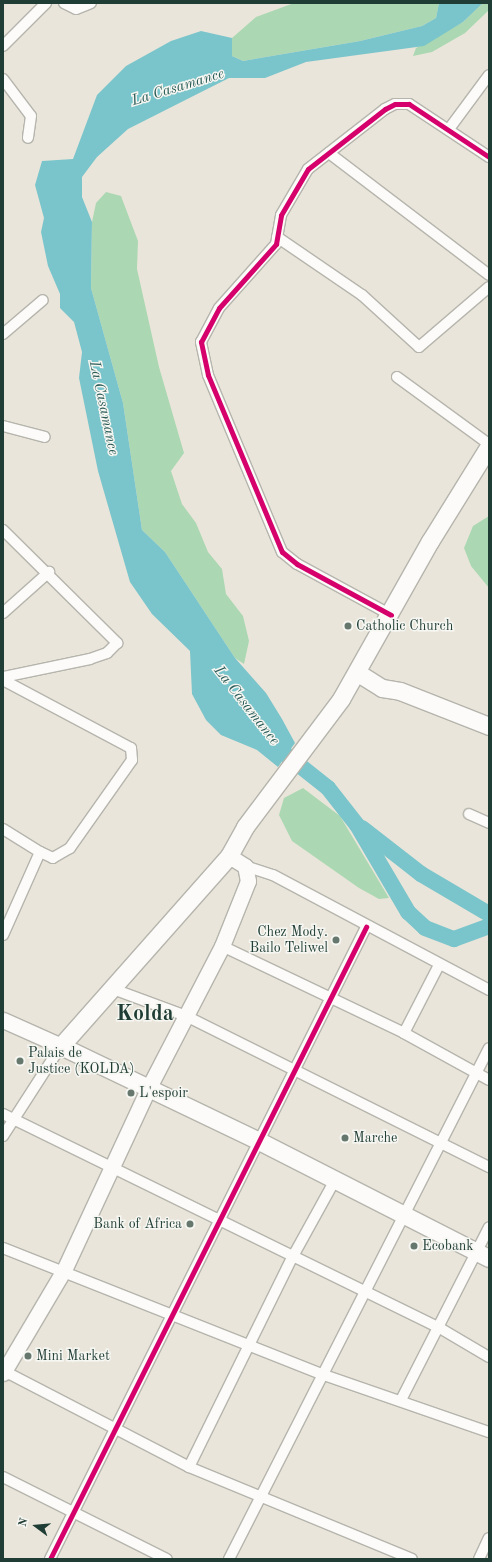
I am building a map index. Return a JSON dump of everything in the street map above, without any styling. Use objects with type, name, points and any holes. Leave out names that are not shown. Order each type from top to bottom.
[{"type":"main road","points":[[62,1046],[229,856],[244,828],[341,699],[391,615],[430,541],[489,445]]},
{"type":"main road","points":[[361,667],[382,688]]},
{"type":"main road","points":[[361,667],[400,691],[489,726]]},
{"type":"main road","points":[[341,699],[354,692],[382,688],[400,691]]},
{"type":"main road","points":[[3,1372],[64,1270],[115,1166],[148,1089],[222,946],[248,881],[245,866],[229,856]]},
{"type":"main road","points":[[3,1020],[62,1046],[148,1089],[259,1141],[334,1182],[483,1255]]},
{"type":"street","points":[[3,46],[46,3]]},
{"type":"street","points":[[64,3],[76,9],[91,3]]},
{"type":"street","points":[[449,129],[489,75]]},
{"type":"street","points":[[3,79],[31,116],[28,138]]},
{"type":"street","points":[[391,615],[297,564],[282,552],[208,375],[201,342],[208,324],[276,244],[281,215],[308,168],[395,104],[409,104],[449,129],[489,157]]},
{"type":"street","points":[[329,153],[489,275]]},
{"type":"street","points":[[277,236],[362,295],[419,347],[489,286]]},
{"type":"street","points":[[3,334],[43,300]]},
{"type":"street","points":[[397,377],[489,445]]},
{"type":"street","points":[[3,426],[45,436]]},
{"type":"street","points":[[3,530],[49,572],[117,643],[107,653],[90,660],[3,677]]},
{"type":"street","points":[[3,613],[49,572]]},
{"type":"street","points":[[3,680],[131,748],[132,760],[70,848],[53,858],[40,852],[3,829]]},
{"type":"street","points":[[469,814],[489,823]]},
{"type":"street","points":[[3,935],[40,852]]},
{"type":"street","points":[[245,866],[273,875],[366,927],[489,990]]},
{"type":"street","points":[[50,1559],[366,927]]},
{"type":"street","points":[[222,946],[404,1033],[489,1080]]},
{"type":"street","points":[[404,1033],[439,965]]},
{"type":"street","points":[[113,989],[186,1016],[296,1069],[489,1167]]},
{"type":"street","points":[[3,1136],[62,1046]]},
{"type":"street","points":[[229,1559],[262,1499],[366,1293],[403,1216],[489,1048]]},
{"type":"street","points":[[3,1114],[115,1166],[221,1219],[292,1258],[438,1327],[489,1356]]},
{"type":"street","points":[[189,1467],[292,1258],[334,1182]]},
{"type":"street","points":[[401,1400],[438,1327],[483,1255],[489,1227]]},
{"type":"street","points":[[3,1248],[64,1270],[172,1316],[250,1344],[324,1375],[401,1400],[489,1432]]},
{"type":"street","points":[[3,1372],[117,1427],[189,1467],[262,1499],[412,1559]]},
{"type":"street","points":[[3,1477],[167,1559]]},
{"type":"street","points":[[479,1559],[489,1538]]},
{"type":"green space","points":[[294,3],[439,3],[436,18],[422,26],[360,41],[243,61],[232,56],[232,38],[256,17]]},
{"type":"green space","points":[[483,3],[489,3],[489,10],[465,33],[432,52],[413,56],[416,48],[463,22]]},
{"type":"green space","points":[[106,192],[121,196],[138,241],[137,269],[159,367],[184,453],[171,471],[182,504],[196,523],[208,552],[222,569],[226,594],[243,616],[249,641],[244,664],[235,658],[165,552],[142,530],[123,403],[91,288],[92,222],[96,203]]},
{"type":"green space","points":[[489,516],[489,588],[471,566],[464,548],[473,526]]},
{"type":"green space","points":[[303,788],[340,816],[389,898],[379,899],[359,888],[292,841],[279,815],[284,798]]},
{"type":"water","points":[[439,3],[483,3],[463,22],[424,46],[306,62],[265,78],[229,78],[128,129],[97,157],[82,177],[82,197],[92,222],[91,288],[123,403],[142,530],[165,552],[235,658],[266,693],[282,719],[295,743],[278,767],[257,750],[221,735],[206,720],[192,694],[190,651],[152,614],[130,582],[98,471],[79,378],[82,352],[74,322],[60,308],[60,294],[48,266],[41,232],[44,218],[35,185],[42,161],[73,159],[97,95],[126,66],[171,41],[201,31],[232,38],[232,56],[243,61],[360,41],[422,26],[436,18]]},
{"type":"waterway","name":"La Casamance","points":[[270,742],[328,788],[357,825],[408,912],[425,928],[454,939],[489,926]]},
{"type":"waterway","points":[[362,828],[421,874],[489,914]]},
{"type":"cycle path","points":[[391,615],[297,564],[282,552],[208,375],[201,342],[219,308],[276,244],[281,215],[308,169],[385,109],[395,104],[409,104],[489,157]]},
{"type":"cycle path","points":[[50,1559],[366,927]]},
{"type":"place","name":"Catholic Church","points":[[348,626]]},
{"type":"place","name":"Chez Mody. Bailo Teliwel","points":[[336,940]]},
{"type":"place","name":"Palais de Justice (KOLDA)","points":[[20,1061]]},
{"type":"place","name":"L'espoir","points":[[131,1093]]},
{"type":"place","name":"Marche","points":[[345,1138]]},
{"type":"place","name":"Bank of Africa","points":[[190,1224]]},
{"type":"place","name":"Ecobank","points":[[414,1246]]},
{"type":"place","name":"Mini Market","points":[[28,1356]]},
{"type":"district","name":"Kolda","points":[[145,1015]]}]
